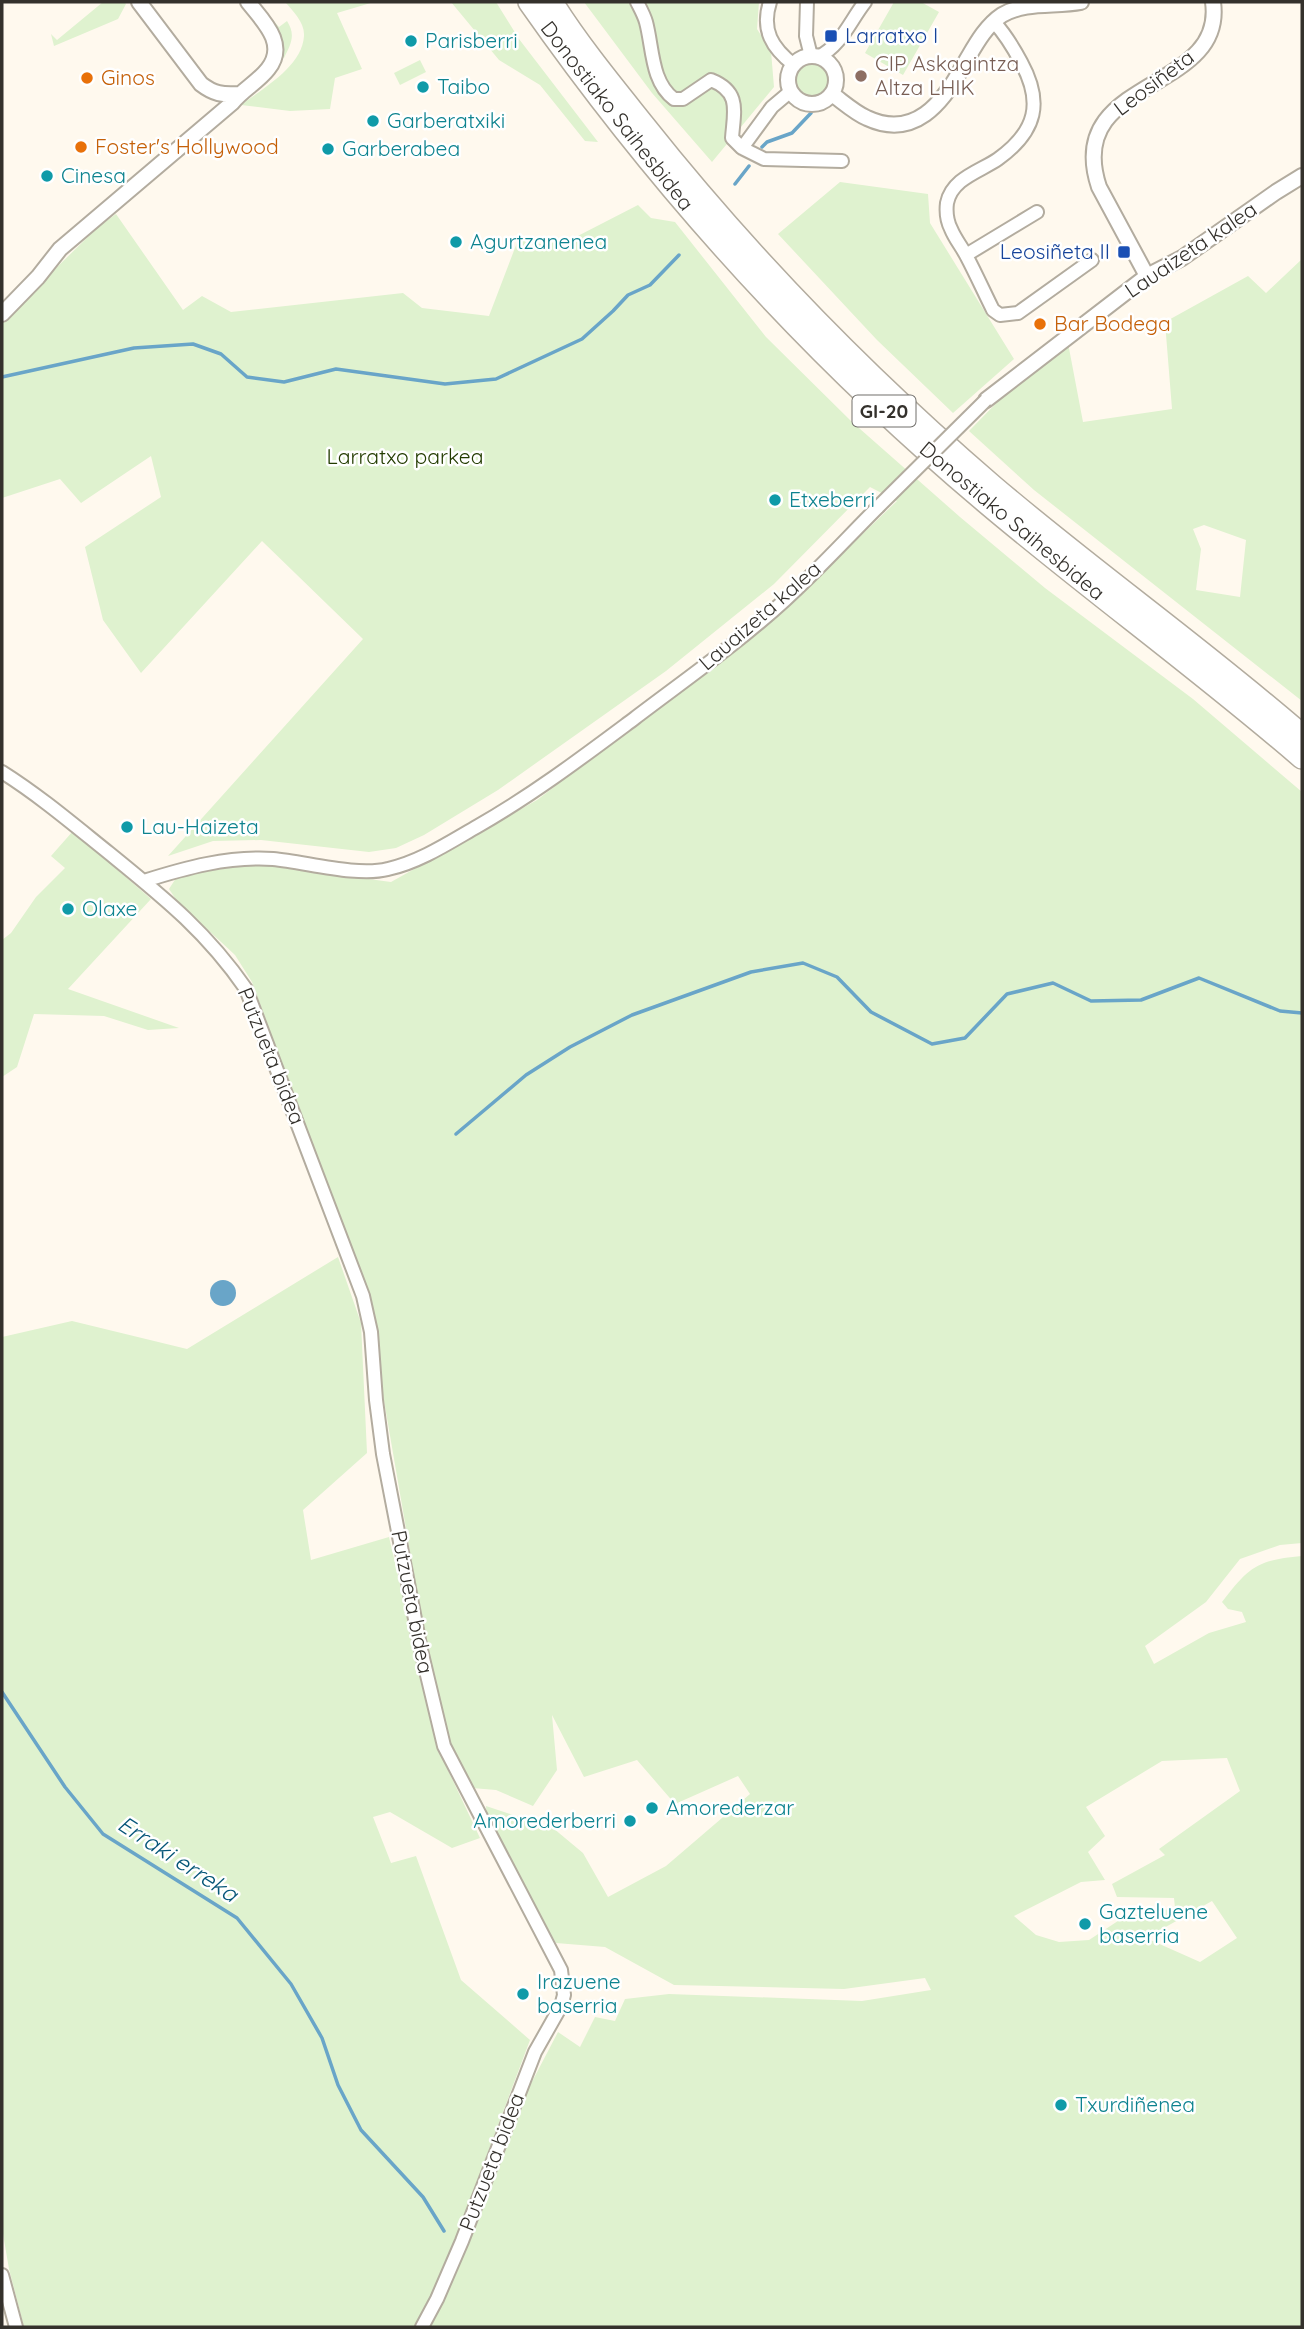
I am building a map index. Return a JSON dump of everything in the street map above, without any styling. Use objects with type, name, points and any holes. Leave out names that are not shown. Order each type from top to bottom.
[{"type":"highway","name":"Donostiako Saihesbidea","points":[[529,2],[583,76],[681,198],[747,273],[835,364],[983,500],[1302,758]]},
{"type":"highway","name":"Donostiako Saihesbidea","points":[[552,2],[598,67],[695,187],[768,270],[848,352],[994,486],[1302,735]]},
{"type":"street","points":[[139,2],[201,84],[212,93],[239,94]]},
{"type":"street","points":[[2,314],[38,277],[60,249],[232,103],[268,69],[275,49],[275,38],[248,2]]},
{"type":"street","points":[[637,2],[646,20],[656,72],[667,94],[674,99],[683,99],[711,80],[724,85],[732,94],[733,138],[742,148],[764,159],[842,161]]},
{"type":"street","points":[[770,2],[766,13],[768,33],[778,53],[794,65]]},
{"type":"street","points":[[807,2],[806,36],[814,56],[831,65],[836,79],[832,94],[819,103],[803,102],[791,91],[789,78],[794,65],[798,61],[814,56],[837,44],[851,19],[865,2]]},
{"type":"street","points":[[849,2],[851,19]]},
{"type":"street","points":[[832,94],[864,117],[879,123],[911,121],[936,108],[981,36],[994,22],[1016,9],[1081,2]]},
{"type":"street","name":"Leosiñeta","points":[[1147,275],[1099,187],[1093,171],[1095,142],[1102,122],[1122,103],[1181,67],[1202,46],[1211,30],[1213,2]]},
{"type":"street","points":[[994,22],[1004,32],[1029,77],[1035,104],[1024,134],[1012,148],[958,183],[950,193],[947,217],[951,230],[967,255],[993,310],[1000,315],[1017,313],[1092,260]]},
{"type":"street","points":[[742,148],[772,107],[791,91]]},
{"type":"street","name":"Lauaizeta kalea","points":[[144,881],[204,864],[251,859],[271,859],[363,871],[386,870],[438,848],[535,791],[735,642],[785,600],[986,400],[1147,275],[1182,257],[1302,176]]},
{"type":"street","points":[[967,255],[1037,212]]},
{"type":"street","name":"Putzueta bidea","points":[[2,772],[47,803],[194,923],[223,955],[246,989],[363,1296],[371,1332],[383,1454],[421,1650],[444,1746],[561,1969],[564,1995],[561,2006],[535,2052],[462,2241],[438,2299],[422,2327]]},
{"type":"street","points":[[169,873],[163,885],[164,893],[171,904]]},
{"type":"street","points":[[2,2274],[16,2327]]},
{"type":"green space","points":[[103,2],[126,4],[118,19],[54,46],[51,34],[57,40]]},
{"type":"green space","points":[[257,2],[279,27],[287,21],[290,26],[292,40],[284,58],[280,56],[279,32]]},
{"type":"green space","points":[[285,2],[374,2],[337,13],[362,69],[335,78],[330,109],[290,111],[241,105],[280,76],[302,47],[303,26]]},
{"type":"green space","points":[[451,2],[496,2],[519,39],[598,142],[585,141],[540,85],[499,60]]},
{"type":"green space","points":[[584,2],[759,2],[757,29],[771,51],[774,87],[712,162],[652,93]]},
{"type":"green space","points":[[894,2],[921,2],[939,12],[903,75],[865,53]]},
{"type":"green space","points":[[420,60],[426,72],[400,85],[394,73]]},
{"type":"green space","points":[[812,64],[824,68],[828,80],[824,92],[812,96],[800,92],[796,80],[800,68]]},
{"type":"green space","points":[[840,182],[928,194],[930,223],[1014,359],[953,413],[877,340],[778,234]]},
{"type":"green space","name":"Larratxo parkea","points":[[638,205],[651,218],[675,222],[766,337],[851,421],[1045,588],[1193,699],[1302,792],[1302,1543],[1280,1545],[1240,1559],[1206,1602],[1145,1646],[1154,1664],[1209,1633],[1246,1622],[1242,1612],[1228,1609],[1222,1602],[1231,1590],[1255,1567],[1274,1560],[1302,1556],[1302,2327],[430,2327],[476,2223],[524,2097],[558,2032],[580,2047],[595,2017],[615,2021],[625,1999],[669,1994],[862,2001],[931,1990],[925,1978],[844,1989],[674,1985],[605,1947],[556,1943],[487,1823],[486,1806],[553,1828],[583,1853],[608,1897],[666,1866],[750,1794],[738,1776],[675,1804],[637,1760],[584,1777],[552,1715],[557,1770],[533,1806],[496,1790],[472,1788],[453,1752],[433,1685],[378,1366],[373,1312],[252,982],[235,955],[177,901],[169,889],[178,875],[257,864],[391,882],[537,800],[775,618],[897,501],[870,487],[774,584],[666,671],[498,790],[424,835],[396,848],[369,852],[261,840],[213,841],[168,856],[363,639],[262,541],[141,673],[103,620],[85,547],[161,497],[151,456],[81,503],[60,479],[2,498],[2,321],[98,227],[116,214],[183,310],[202,296],[231,312],[403,293],[422,308],[489,316],[518,240],[541,244],[568,241]],"holes":[[[1227,1758],[1240,1791],[1159,1849],[1165,1855],[1112,1884],[1117,1897],[1174,1898],[1175,1908],[1124,1917],[1089,1940],[1059,1942],[1036,1935],[1014,1916],[1081,1882],[1105,1880],[1088,1852],[1105,1836],[1086,1807],[1162,1761]],[[1212,1901],[1237,1938],[1200,1962],[1146,1938]]]},
{"type":"green space","points":[[1302,259],[1302,701],[1034,490],[969,431],[1024,375],[1068,343],[1083,422],[1172,409],[1165,322],[1248,276],[1266,293]],"holes":[[[1204,525],[1246,540],[1240,597],[1196,590],[1201,549],[1193,529]]]},
{"type":"green space","points":[[73,831],[151,899],[68,989],[179,1028],[148,1030],[104,1016],[34,1014],[17,1067],[2,1077],[2,940],[11,933],[36,897],[65,868],[51,856]]},
{"type":"green space","points":[[338,1257],[361,1323],[367,1453],[303,1510],[311,1560],[389,1537],[439,1751],[480,1838],[452,1848],[390,1812],[373,1817],[391,1863],[416,1856],[461,1980],[530,2040],[439,2283],[414,2327],[24,2327],[2,2228],[2,1337],[72,1321],[187,1349]]},
{"type":"water","points":[[223,1280],[232,1284],[236,1293],[232,1302],[223,1306],[214,1302],[210,1293],[214,1284]]},
{"type":"waterway","points":[[762,147],[767,142],[792,133],[811,113]]},
{"type":"waterway","points":[[735,184],[749,166]]},
{"type":"waterway","points":[[2,377],[134,348],[193,344],[221,354],[247,377],[284,382],[336,369],[445,384],[496,379],[582,339],[628,295],[650,285],[679,255]]},
{"type":"waterway","points":[[456,1134],[526,1075],[570,1047],[632,1015],[751,972],[803,963],[837,977],[871,1012],[932,1044],[965,1038],[1007,994],[1053,983],[1091,1001],[1141,1000],[1199,978],[1280,1011],[1302,1013]]},
{"type":"waterway","name":"Erraki erreka","points":[[2,1692],[65,1787],[103,1834],[237,1918],[291,1984],[322,2038],[338,2085],[361,2130],[423,2197],[444,2231]]},
{"type":"place","name":"Larratxo I","points":[[831,36]]},
{"type":"place","name":"Parisberri","points":[[411,41]]},
{"type":"place","name":"CIP Askagintza Altza LHIK","points":[[861,76]]},
{"type":"place","name":"Ginos","points":[[87,78]]},
{"type":"place","name":"Taibo","points":[[423,87]]},
{"type":"place","name":"Garberatxiki","points":[[373,121]]},
{"type":"place","name":"Foster's Hollywood","points":[[81,147]]},
{"type":"place","name":"Garberabea","points":[[328,149]]},
{"type":"place","name":"Cinesa","points":[[47,176]]},
{"type":"place","name":"Agurtzanenea","points":[[456,242]]},
{"type":"place","name":"Leosiñeta II","points":[[1124,252]]},
{"type":"place","name":"Bar Bodega","points":[[1040,324]]},
{"type":"place","name":"Etxeberri","points":[[775,500]]},
{"type":"place","name":"Lau-Haizeta","points":[[127,827]]},
{"type":"place","name":"Olaxe","points":[[68,909]]},
{"type":"place","name":"Amorederzar","points":[[652,1808]]},
{"type":"place","name":"Amorederberri","points":[[630,1821]]},
{"type":"place","name":"Gazteluene baserria","points":[[1085,1924]]},
{"type":"place","name":"Irazuene baserria","points":[[523,1994]]},
{"type":"place","name":"Txurdiñenea","points":[[1061,2105]]}]
